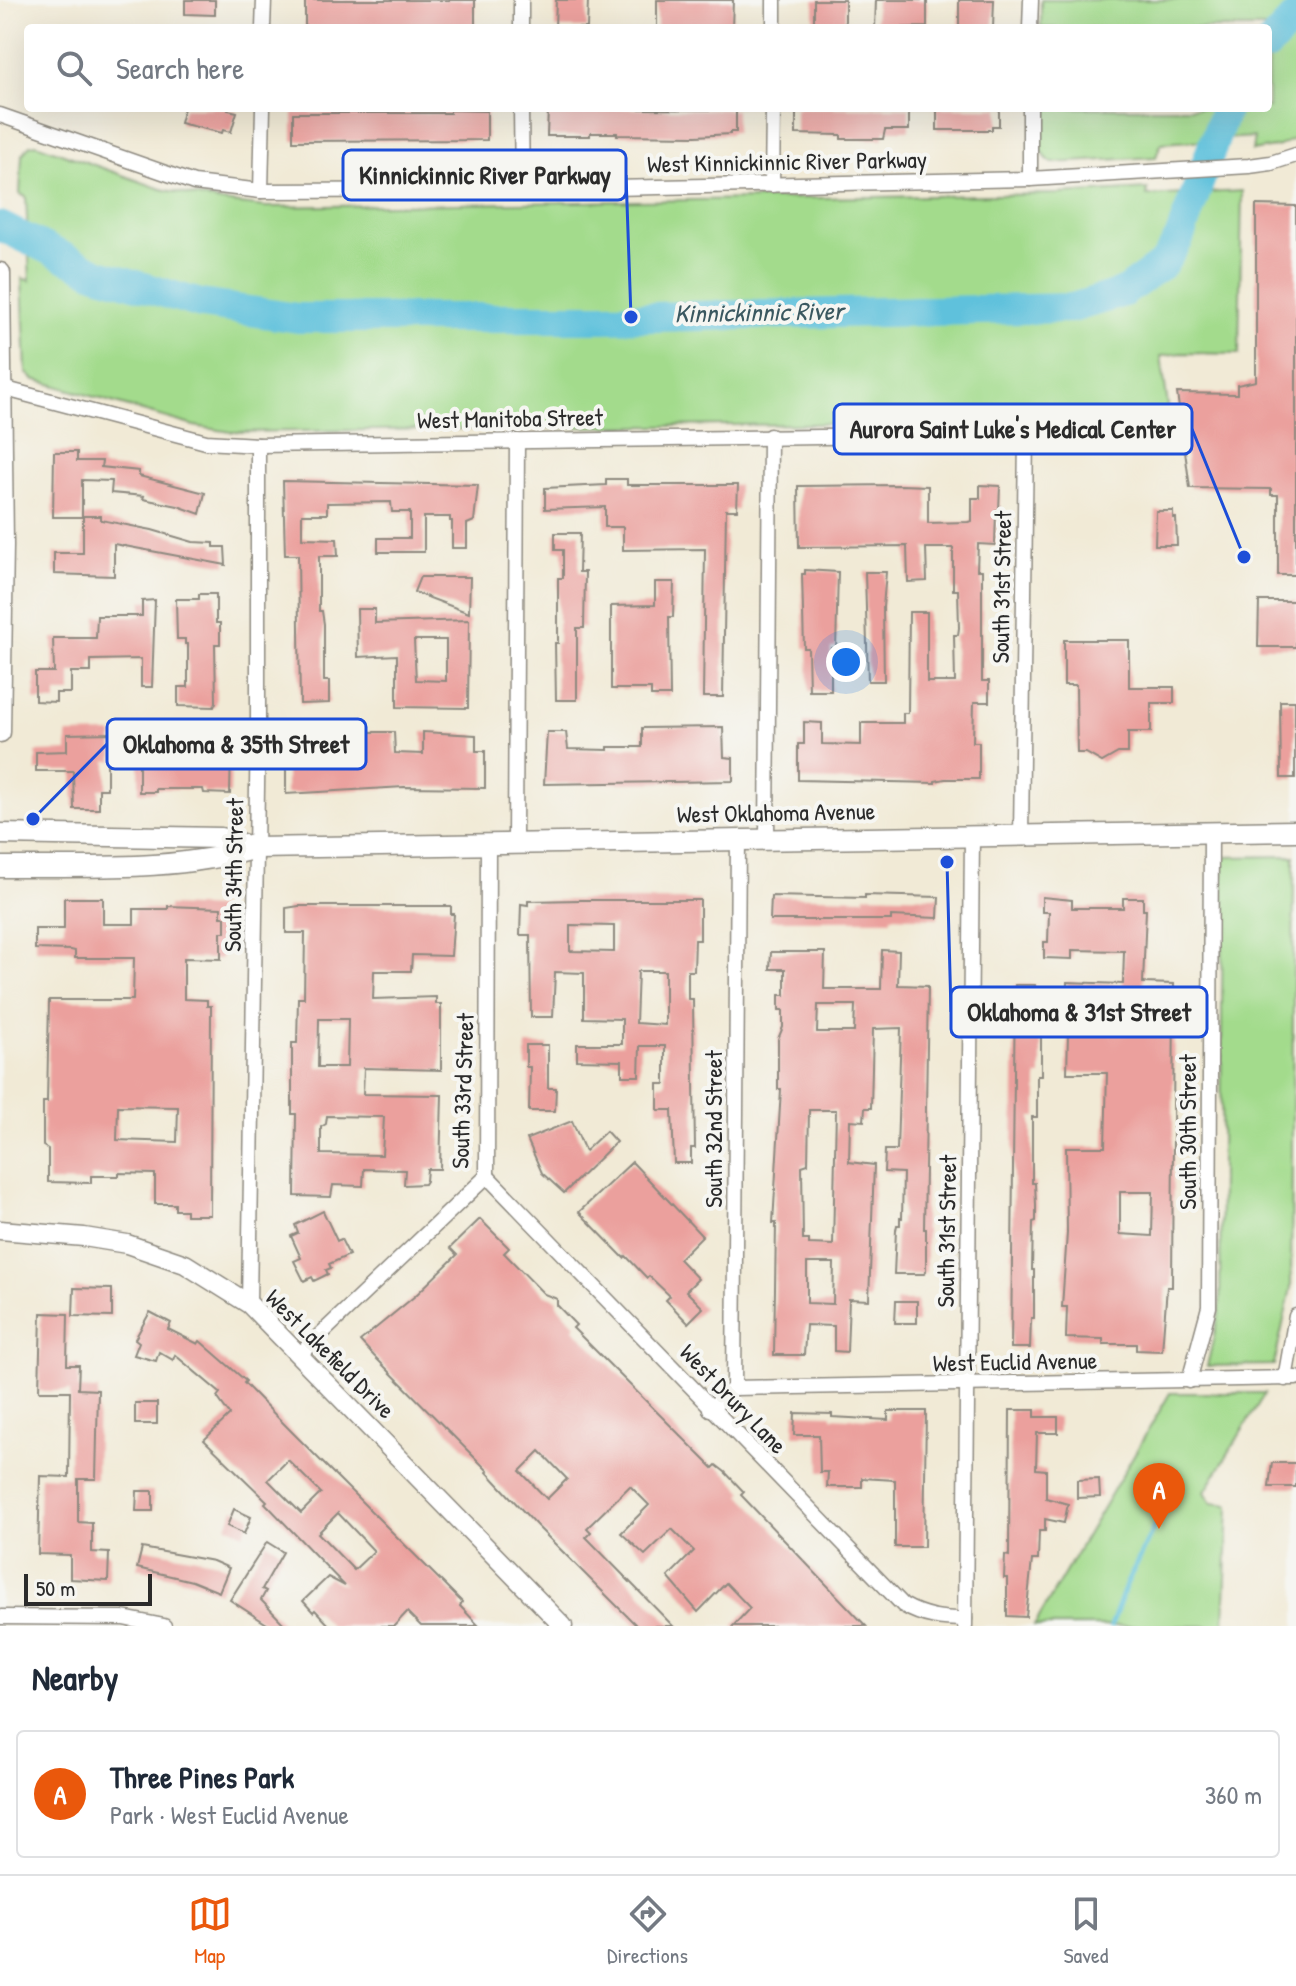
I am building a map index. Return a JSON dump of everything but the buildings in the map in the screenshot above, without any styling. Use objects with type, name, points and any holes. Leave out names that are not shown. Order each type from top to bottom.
[{"type":"main road","points":[[0,273],[0,732]]},
{"type":"main road","name":"West Oklahoma Avenue","points":[[0,867],[149,864],[221,858],[256,848],[1296,831]]},
{"type":"main road","name":"West Oklahoma Avenue","points":[[0,834],[221,838],[256,848]]},
{"type":"street","points":[[263,24],[264,0]]},
{"type":"street","points":[[521,0],[521,24]]},
{"type":"street","points":[[774,0],[774,24]]},
{"type":"street","points":[[1030,24],[1031,0]]},
{"type":"street","points":[[261,191],[263,112]]},
{"type":"street","points":[[521,112],[522,190]]},
{"type":"street","points":[[772,185],[773,112]]},
{"type":"street","points":[[1030,112],[1030,179]]},
{"type":"street","name":"West Kinnickinnic River Parkway","points":[[0,115],[194,183],[261,191],[522,190],[1030,179],[1249,166],[1296,155]]},
{"type":"street","name":"West Manitoba Street","points":[[2,388],[206,442],[258,445],[1026,434]]},
{"type":"street","name":"South 31st Street","points":[[1021,837],[1026,434]]},
{"type":"street","points":[[767,838],[770,436]]},
{"type":"street","points":[[515,845],[517,441]]},
{"type":"street","name":"South 34th Street","points":[[249,1304],[258,445]]},
{"type":"street","name":"South 30th Street","points":[[1189,1381],[1209,1307],[1211,832]]},
{"type":"street","name":"South 31st Street","points":[[965,1622],[972,836]]},
{"type":"street","name":"South 32nd Street","points":[[734,1388],[738,840]]},
{"type":"street","name":"South 33rd Street","points":[[298,1356],[487,1176],[488,845]]},
{"type":"street","name":"West Drury Lane","points":[[487,1176],[903,1605],[920,1614],[965,1622]]},
{"type":"street","name":"West Lakefield Drive","points":[[0,1230],[127,1244],[185,1264],[249,1304],[563,1626]]},
{"type":"street","points":[[1290,1378],[1296,1316]]},
{"type":"street","name":"West Euclid Avenue","points":[[734,1388],[1290,1378]]},
{"type":"street","points":[[710,1409],[734,1388]]},
{"type":"street","points":[[0,1617],[123,1618],[164,1626]]},
{"type":"green space","points":[[1041,0],[1296,0],[1296,138],[1279,146],[1252,151],[1254,137],[1161,143],[1156,157],[1053,163],[1047,159],[1041,146],[1041,112],[1272,112],[1272,24],[1041,24]]},
{"type":"green space","points":[[36,144],[161,189],[222,202],[266,207],[1059,194],[1148,189],[1147,196],[1242,191],[1239,354],[1181,353],[1161,356],[1173,442],[1038,444],[1033,430],[1019,421],[231,432],[194,426],[33,379],[26,372],[22,278],[30,281],[26,197],[20,194],[22,155],[30,145]]},
{"type":"green space","points":[[1294,856],[1291,1288],[1274,1365],[1207,1366],[1220,1310],[1223,857]]},
{"type":"green space","points":[[1170,1393],[1265,1393],[1205,1492],[1212,1503],[1229,1505],[1224,1626],[1034,1626]]},
{"type":"waterway","name":"Kinnickinnic River","points":[[1272,42],[1296,16]]},
{"type":"waterway","name":"Kinnickinnic River","points":[[0,226],[97,273],[201,304],[298,318],[605,318],[1072,308],[1124,292],[1164,263],[1179,239],[1225,112]]},
{"type":"waterway","points":[[1111,1626],[1126,1585],[1178,1478]]},
{"type":"place","name":"Kinnickinnic River Parkway","points":[[631,317]]},
{"type":"place","name":"Aurora Saint Luke's Medical Center","points":[[1244,557]]},
{"type":"place","name":"Oklahoma & 35th Street","points":[[33,819]]},
{"type":"place","name":"Oklahoma & 31st Street","points":[[947,862]]},
{"type":"place","name":"Three Pines Park","points":[[1159,1529]]}]
